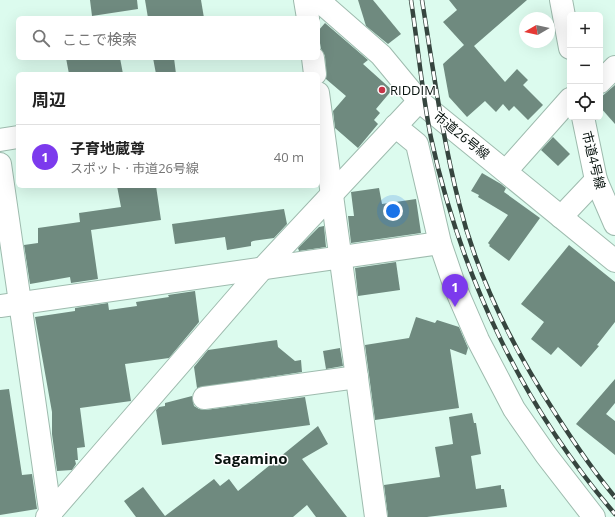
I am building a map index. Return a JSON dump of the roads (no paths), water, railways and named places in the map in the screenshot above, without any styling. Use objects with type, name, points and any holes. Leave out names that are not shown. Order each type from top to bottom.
[{"type":"street","points":[[305,0],[308,16]]},
{"type":"street","name":"市道26号線","points":[[318,0],[381,55],[419,101],[615,261]]},
{"type":"street","points":[[561,0],[567,32]]},
{"type":"street","points":[[313,60],[315,72]]},
{"type":"street","points":[[603,79],[615,67]]},
{"type":"street","points":[[49,516],[262,268],[419,101]]},
{"type":"street","points":[[506,171],[567,102]]},
{"type":"street","points":[[320,112],[376,517]]},
{"type":"street","name":"市道4号線","points":[[585,120],[596,180],[615,224]]},
{"type":"street","points":[[395,126],[417,144],[440,243],[455,287],[478,340],[514,409],[546,456],[594,517]]},
{"type":"street","points":[[0,140],[16,137]]},
{"type":"street","points":[[0,164],[10,305],[49,516]]},
{"type":"street","points":[[561,217],[596,180]]},
{"type":"street","points":[[10,305],[440,243]]},
{"type":"street","points":[[204,398],[357,377]]},
{"type":"railway","points":[[411,0],[431,138],[459,240],[478,289],[500,338],[524,384],[552,430],[582,473],[615,514]]},
{"type":"railway","points":[[422,0],[438,102],[453,178],[467,232],[476,259],[499,314],[526,366],[578,447],[615,497]]},
{"type":"place","name":"RIDDIM","points":[[382,90]]},
{"type":"place","name":"子育地蔵尊","points":[[455,307]]},
{"type":"district","name":"Sagamino","points":[[251,458]]}]
